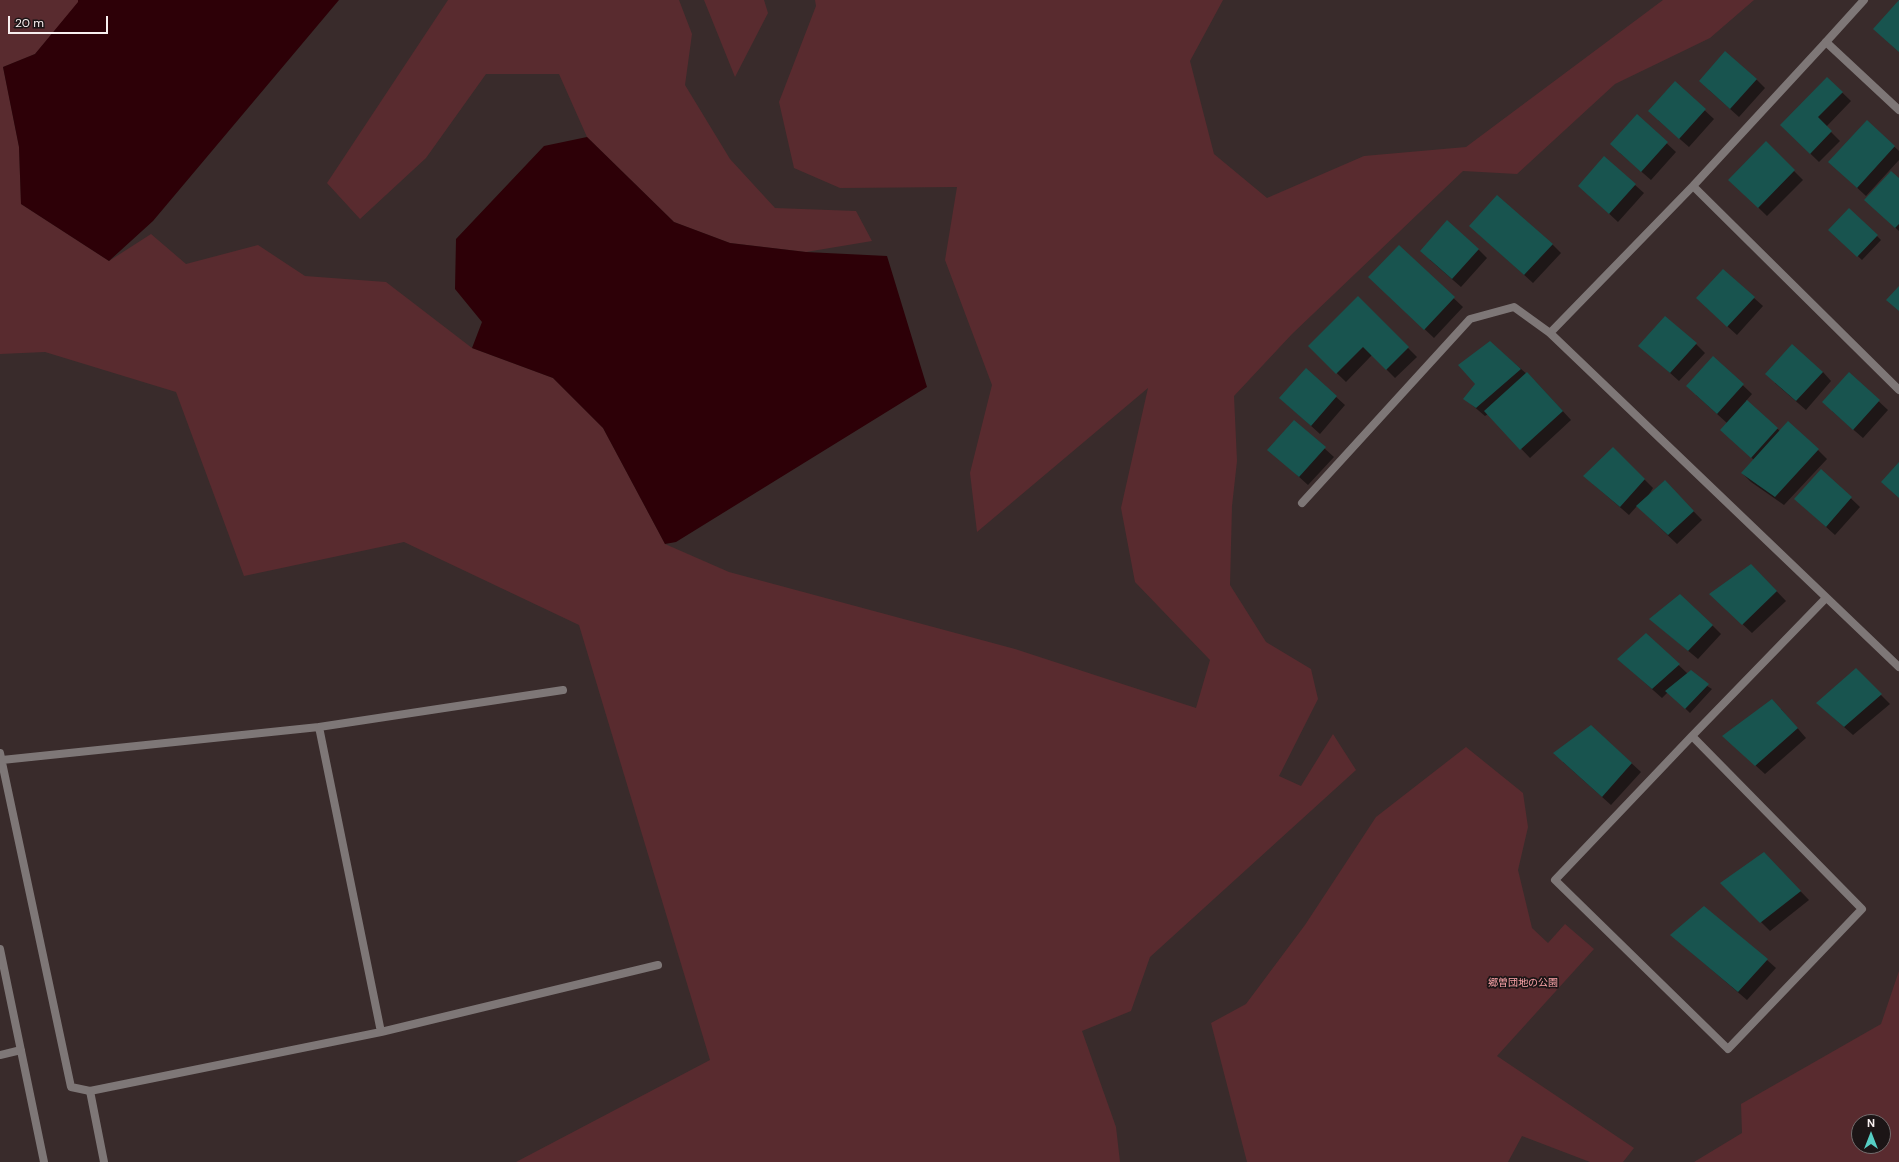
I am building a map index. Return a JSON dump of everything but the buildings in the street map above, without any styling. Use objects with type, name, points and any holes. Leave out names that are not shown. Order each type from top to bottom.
[{"type":"street","points":[[1550,333],[1694,186],[1864,0]]},
{"type":"street","points":[[1826,42],[1899,110]]},
{"type":"street","points":[[1694,186],[1899,390]]},
{"type":"street","points":[[1302,503],[1470,319],[1514,307],[1550,333],[1899,667]]},
{"type":"street","points":[[1692,736],[1862,909],[1728,1049],[1555,880],[1692,736],[1826,598]]},
{"type":"street","points":[[563,690],[319,727],[1,756],[71,1087],[90,1091],[381,1032],[658,965]]},
{"type":"street","points":[[319,727],[381,1032]]},
{"type":"street","points":[[0,950],[44,1162]]},
{"type":"street","points":[[0,994],[9,992]]},
{"type":"street","points":[[0,1055],[21,1050]]},
{"type":"street","points":[[90,1091],[104,1162]]},
{"type":"green space","points":[[0,0],[78,0],[79,2],[35,54],[3,67],[19,147],[21,204],[109,261],[151,234],[186,264],[258,245],[305,276],[386,282],[472,348],[553,378],[603,428],[665,544],[729,572],[1015,649],[1196,708],[1210,660],[1135,582],[1121,508],[1148,388],[977,532],[970,473],[992,385],[945,260],[957,187],[840,188],[794,168],[779,102],[816,6],[815,0],[1223,0],[1190,61],[1214,154],[1267,198],[1364,156],[1466,147],[1663,0],[1754,0],[1710,38],[1615,84],[1517,174],[1463,171],[1292,334],[1234,396],[1237,461],[1232,506],[1230,585],[1266,642],[1311,669],[1318,699],[1279,776],[1301,786],[1333,734],[1356,770],[1150,957],[1131,1011],[1082,1031],[1116,1127],[1120,1162],[516,1162],[710,1060],[579,625],[404,542],[244,576],[176,392],[45,352],[0,354]]},
{"type":"green space","points":[[448,0],[679,0],[692,34],[685,85],[730,159],[775,208],[856,211],[872,241],[806,252],[730,243],[674,222],[587,137],[559,74],[486,74],[426,158],[360,219],[327,183]]},
{"type":"green space","points":[[704,0],[764,0],[768,13],[735,77]]},
{"type":"green space","name":"郷曽団地の公園","points":[[1466,747],[1523,793],[1528,827],[1518,870],[1532,928],[1548,943],[1565,924],[1594,949],[1497,1056],[1634,1148],[1623,1162],[1590,1162],[1522,1136],[1508,1162],[1247,1162],[1211,1023],[1246,1004],[1305,925],[1376,817]]},
{"type":"green space","points":[[1899,971],[1899,1162],[1694,1162],[1742,1133],[1741,1104],[1881,1024]]},
{"type":"shaded area","points":[[78,0],[339,0],[153,221],[109,261],[21,204],[19,147],[3,67],[35,54],[78,2]]},
{"type":"shaded area","points":[[587,137],[674,222],[730,243],[806,252],[887,256],[927,387],[676,542],[665,544],[603,428],[553,378],[472,348],[482,322],[455,289],[456,239],[544,146]]}]
